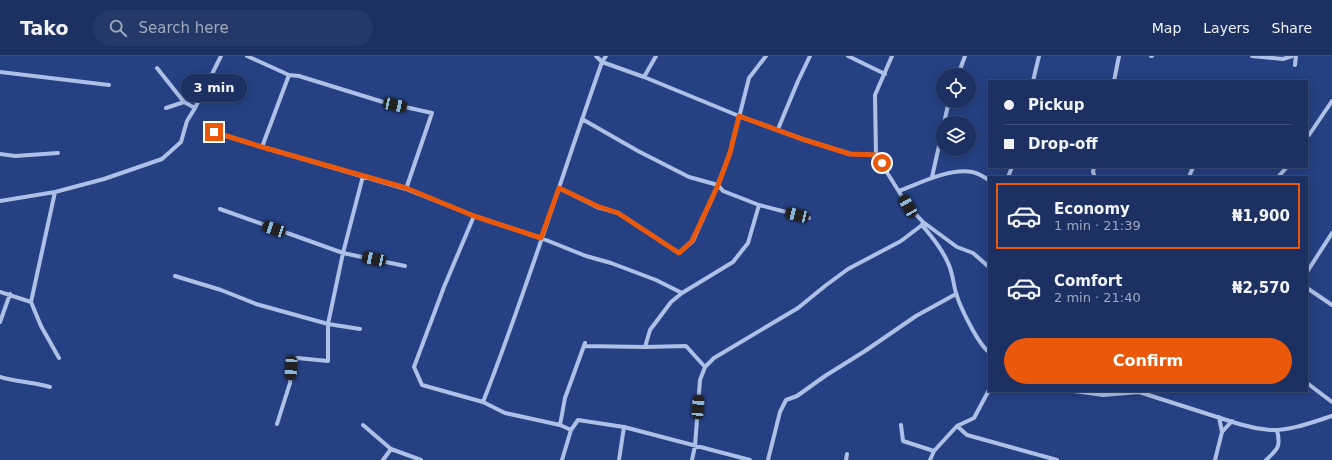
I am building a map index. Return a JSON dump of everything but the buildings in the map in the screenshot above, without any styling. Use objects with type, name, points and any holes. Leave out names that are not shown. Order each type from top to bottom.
[{"type":"street","points":[[0,201],[55,192],[162,159],[182,142],[187,121],[221,56]]},
{"type":"street","points":[[247,56],[289,75],[299,76],[383,102],[432,113],[406,188]]},
{"type":"street","points":[[596,56],[602,62],[802,139],[850,154],[876,155]]},
{"type":"street","points":[[483,402],[504,349],[582,119],[602,62],[606,56]]},
{"type":"street","points":[[644,77],[656,56]]},
{"type":"street","points":[[559,188],[597,206],[618,213],[679,253],[692,241],[718,185],[730,153],[749,78],[766,56]]},
{"type":"street","points":[[778,129],[810,56]]},
{"type":"street","points":[[848,56],[885,74]]},
{"type":"street","points":[[892,56],[875,95],[876,155],[908,206],[923,223],[949,264],[956,294],[978,338],[988,351]]},
{"type":"street","points":[[961,68],[965,56]]},
{"type":"street","points":[[1033,80],[1038,56]]},
{"type":"street","points":[[1114,80],[1119,56]]},
{"type":"street","points":[[1252,56],[1283,59],[1292,56]]},
{"type":"street","points":[[1294,65],[1296,56]]},
{"type":"street","points":[[157,68],[184,102],[195,108]]},
{"type":"street","points":[[0,72],[109,85]]},
{"type":"street","points":[[262,147],[289,75]]},
{"type":"street","points":[[1308,135],[1332,101]]},
{"type":"street","points":[[166,108],[184,102]]},
{"type":"street","points":[[582,119],[638,151],[689,177],[718,185],[723,191],[759,205],[809,218]]},
{"type":"street","points":[[214,132],[406,188],[474,216],[541,238],[586,256],[611,263],[656,280],[682,293]]},
{"type":"street","points":[[0,154],[15,156],[58,153]]},
{"type":"street","points":[[932,177],[937,156]]},
{"type":"street","points":[[1279,176],[1286,168]]},
{"type":"street","points":[[900,191],[932,177],[964,171],[976,173],[988,179]]},
{"type":"street","points":[[277,424],[290,383],[291,368],[297,358],[328,361],[328,324],[343,253],[363,176]]},
{"type":"street","points":[[55,192],[31,302],[41,326],[59,358]]},
{"type":"street","points":[[645,347],[650,330],[670,302],[733,262],[748,243],[759,205]]},
{"type":"street","points":[[220,209],[343,253],[405,266]]},
{"type":"street","points":[[474,216],[444,287],[414,367],[422,385],[483,402],[505,413],[560,425],[571,430]]},
{"type":"street","points":[[923,223],[957,247],[973,254],[988,266]]},
{"type":"street","points":[[692,460],[695,446],[700,380],[705,367],[714,358],[798,308],[848,270],[901,241],[923,223]]},
{"type":"street","points":[[1308,270],[1332,233]]},
{"type":"street","points":[[175,276],[221,290],[256,304],[328,324],[360,330]]},
{"type":"street","points":[[1308,289],[1332,305]]},
{"type":"street","points":[[0,292],[31,302]]},
{"type":"street","points":[[0,322],[10,294]]},
{"type":"street","points":[[768,460],[780,412],[786,400],[797,396],[916,316],[956,294]]},
{"type":"street","points":[[560,425],[565,398],[584,344],[645,347],[686,346],[705,367]]},
{"type":"street","points":[[0,377],[38,384],[50,388]]},
{"type":"street","points":[[1308,384],[1332,402]]},
{"type":"street","points":[[930,460],[934,451],[957,426],[974,418],[988,392]]},
{"type":"street","points":[[1080,392],[1103,396],[1132,392]]},
{"type":"street","points":[[1142,392],[1232,422],[1255,428],[1277,430],[1290,428],[1332,416]]},
{"type":"street","points":[[1215,460],[1222,432],[1219,417]]},
{"type":"street","points":[[562,460],[571,430],[578,420],[624,427],[750,460]]},
{"type":"street","points":[[1222,432],[1232,422]]},
{"type":"street","points":[[363,424],[391,449],[421,460]]},
{"type":"street","points":[[901,425],[903,441],[934,451]]},
{"type":"street","points":[[957,426],[967,435],[1057,460]]},
{"type":"street","points":[[619,460],[624,427]]},
{"type":"street","points":[[1266,460],[1276,451],[1279,444],[1277,430]]},
{"type":"street","points":[[383,460],[391,449]]},
{"type":"street","points":[[846,460],[847,454]]},
{"type":"route","points":[[214,132],[406,188],[474,216],[541,238],[559,188],[597,206],[618,213],[679,253],[692,241],[706,213],[730,153],[739,116],[802,139],[850,154],[876,155],[882,163]]}]
